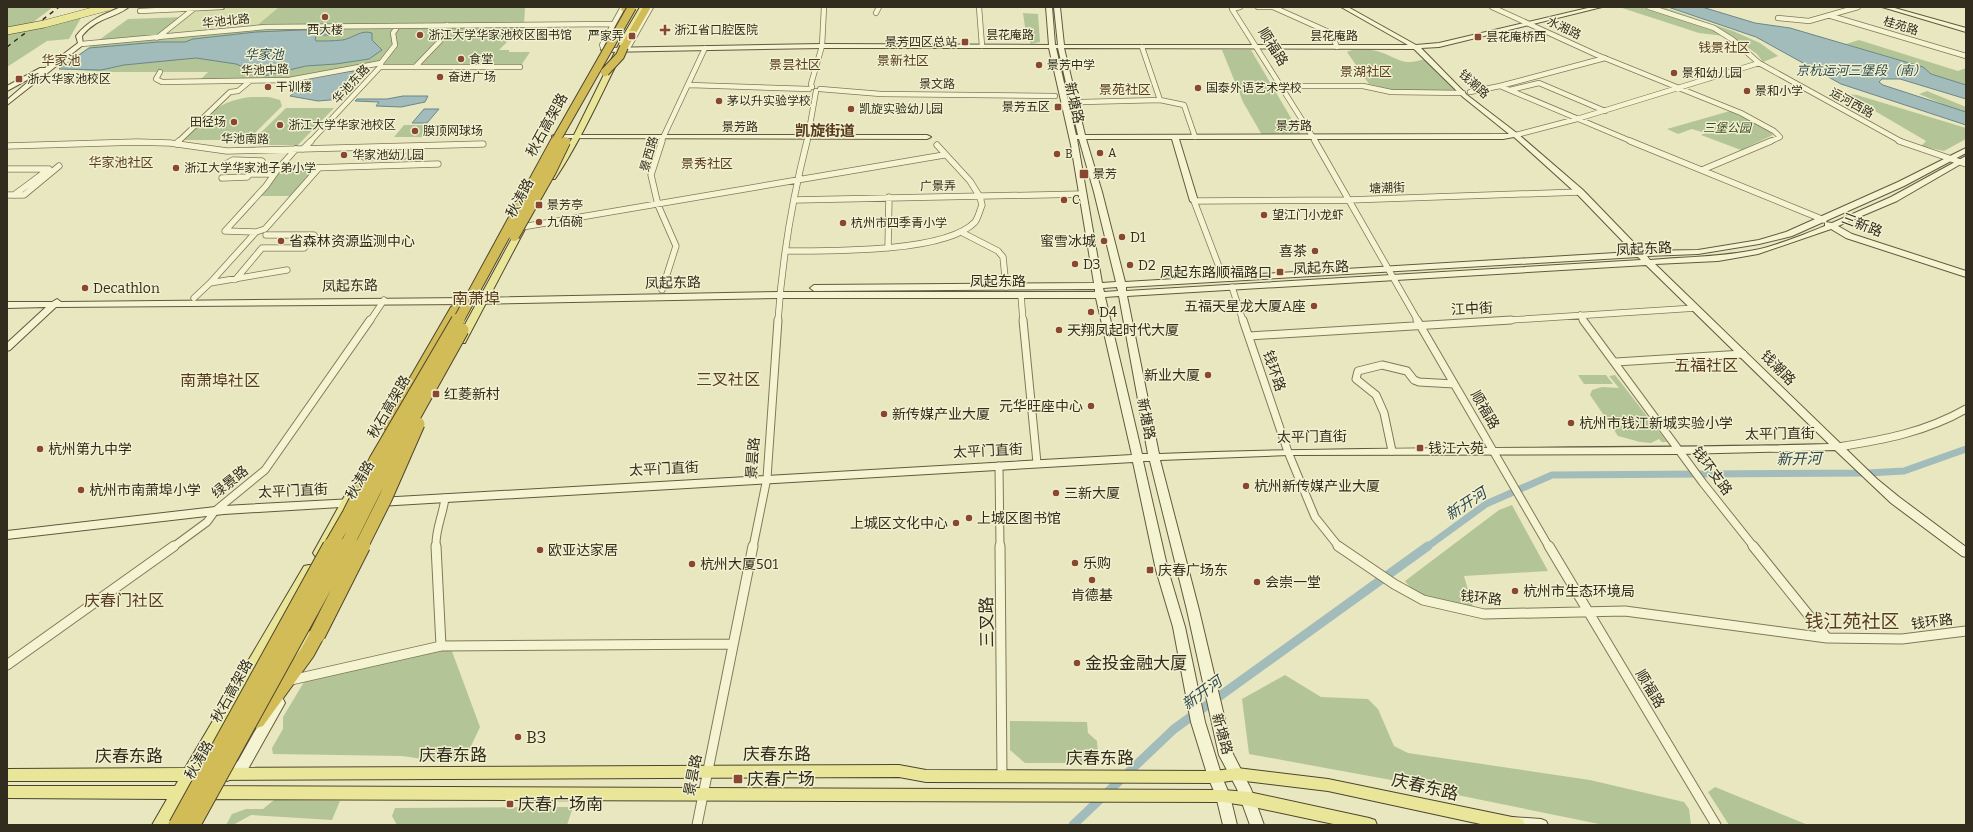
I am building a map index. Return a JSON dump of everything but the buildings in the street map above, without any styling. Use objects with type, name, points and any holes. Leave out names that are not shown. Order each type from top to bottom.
[{"type":"highway","name":"秋石高架路","points":[[192,825],[363,515],[390,459],[551,171],[576,120],[586,107],[605,72],[621,37],[638,7]]},
{"type":"highway","points":[[605,72],[620,56],[647,7]]},
{"type":"highway","name":"秋石高架路","points":[[177,825],[308,585],[349,514],[376,460],[460,317],[590,82],[627,8]]},
{"type":"highway","points":[[361,478],[387,429],[467,291],[498,247]]},
{"type":"highway","points":[[257,721],[307,652],[317,635],[385,499],[448,357]]},
{"type":"main road","points":[[7,31],[44,24],[108,7]]},
{"type":"main road","name":"秋涛路","points":[[199,825],[257,721],[303,644],[384,501],[402,449],[522,227],[577,137],[624,50],[626,36],[643,7]]},
{"type":"main road","name":"新塘路","points":[[1049,7],[1052,46],[1075,145],[1099,290],[1162,570],[1179,627],[1198,722],[1215,777],[1223,796],[1230,825]]},
{"type":"main road","name":"新塘路","points":[[1057,7],[1062,47],[1082,137],[1098,192],[1121,290],[1154,457],[1193,610],[1215,710],[1226,755],[1249,799],[1256,825]]},
{"type":"main road","name":"钱潮路","points":[[1344,7],[1420,46]]},
{"type":"main road","name":"钱潮路","points":[[1352,7],[1420,46],[1466,93],[1519,134],[1580,192],[1648,262],[1873,481],[1895,500],[1966,553]]},
{"type":"main road","name":"昙花庵路","points":[[1572,12],[1584,7]]},
{"type":"main road","name":"昙花庵路","points":[[604,50],[822,46],[1420,46],[1439,45],[1526,22],[1599,7]]},
{"type":"main road","points":[[1885,7],[1966,29]]},
{"type":"main road","points":[[1891,7],[1966,29]]},
{"type":"main road","points":[[7,103],[81,44],[79,36],[84,29],[122,8]]},
{"type":"main road","name":"秋涛路","points":[[160,825],[191,775],[361,478],[467,297],[554,137],[627,8]]},
{"type":"main road","points":[[7,89],[58,62]]},
{"type":"main road","name":"景芳路","points":[[1072,137],[1503,137],[1519,134]]},
{"type":"main road","name":"景芳路","points":[[554,137],[927,137]]},
{"type":"main road","points":[[1175,137],[1194,201]]},
{"type":"main road","name":"凤起东路","points":[[7,305],[194,298],[483,297],[1006,287],[1121,290],[1232,283],[1389,270],[1640,254],[1698,252],[1760,242],[1789,234],[1824,220],[1901,184],[1966,150]]},
{"type":"main road","name":"凤起东路","points":[[1121,290],[1208,280],[1232,283],[1393,278],[1718,258],[1758,252],[1833,225],[1894,199],[1964,161]]},
{"type":"main road","name":"三新路","points":[[1824,220],[1849,236],[1966,274]]},
{"type":"main road","name":"三新路","points":[[1833,225],[1966,267]]},
{"type":"main road","name":"凤起东路","points":[[483,297],[662,290],[1021,295],[1099,290]]},
{"type":"main road","name":"凤起东路","points":[[7,301],[384,300],[467,297]]},
{"type":"main road","points":[[7,348],[57,302]]},
{"type":"main road","name":"太平门直街","points":[[7,535],[215,511],[1136,457],[1288,452],[1680,451],[1838,447]]},
{"type":"main road","points":[[227,775],[243,765],[291,680],[384,501]]},
{"type":"main road","name":"庆春东路","points":[[7,775],[899,772],[926,776],[1215,777],[1237,774],[1328,785],[1512,824],[1541,825]]},
{"type":"main road","points":[[7,792],[179,794],[1004,795],[1089,797],[1223,796],[1249,799],[1369,825]]},
{"type":"street","points":[[140,11],[222,7]]},
{"type":"street","points":[[624,50],[651,7]]},
{"type":"street","name":"景昙路","points":[[697,825],[767,478],[780,292],[797,181],[808,137],[814,89],[811,84],[822,46],[824,7]]},
{"type":"street","points":[[876,14],[879,7]]},
{"type":"street","points":[[979,7],[982,46]]},
{"type":"street","name":"顺福路","points":[[1240,7],[1232,8],[1313,137],[1419,324],[1587,612],[1716,825]]},
{"type":"street","points":[[1258,7],[1287,7]]},
{"type":"street","points":[[1273,7],[1331,33],[1337,47]]},
{"type":"street","name":"水湘路","points":[[1492,7],[1606,58],[1741,114],[1774,131],[1780,137],[1702,170]]},
{"type":"street","name":"运河西路","points":[[1649,7],[1714,28],[1733,40],[1759,63],[1897,140],[1950,158],[1964,161]]},
{"type":"street","points":[[1778,18],[1794,22],[1809,23],[1858,7]]},
{"type":"street","points":[[157,38],[196,8]]},
{"type":"street","points":[[604,50],[602,45],[613,24],[627,8]]},
{"type":"street","name":"桂苑路","points":[[1831,16],[1966,56]]},
{"type":"street","points":[[1853,18],[1966,51]]},
{"type":"street","name":"华池北路","points":[[81,44],[266,27],[613,24]]},
{"type":"street","points":[[415,67],[440,40],[436,38],[447,25]]},
{"type":"street","name":"华池东路","points":[[303,149],[380,65],[395,45],[393,33],[398,26]]},
{"type":"street","points":[[1142,46],[1160,100]]},
{"type":"street","name":"景西路","points":[[662,290],[676,246],[658,205],[651,175],[663,137],[689,85],[704,48]]},
{"type":"street","points":[[1280,86],[1363,86],[1391,92],[1466,93],[1500,86],[1606,58]]},
{"type":"street","points":[[1519,134],[1577,120],[1759,63]]},
{"type":"street","name":"华池中路","points":[[160,72],[156,79],[162,82],[250,81],[289,80],[380,65],[415,67],[520,67]]},
{"type":"street","points":[[176,144],[230,92],[238,91],[250,81]]},
{"type":"street","points":[[1510,90],[1539,83],[1605,111]]},
{"type":"street","name":"景文路","points":[[689,85],[814,89],[882,94],[1055,96]]},
{"type":"street","points":[[1500,86],[1577,120],[1824,220]]},
{"type":"street","points":[[1082,102],[1160,100],[1184,105],[1195,137]]},
{"type":"street","name":"华池南路","points":[[7,146],[137,142],[176,144],[227,151],[483,144]]},
{"type":"street","points":[[786,251],[888,248],[934,241],[961,232],[979,217],[982,206],[980,195],[957,166],[944,155],[937,145]]},
{"type":"street","points":[[397,165],[411,146]]},
{"type":"street","points":[[357,166],[372,147]]},
{"type":"street","points":[[296,149],[278,168],[266,186],[224,230],[227,232],[256,232],[265,229],[318,169]]},
{"type":"street","points":[[522,227],[944,155]]},
{"type":"street","points":[[364,157],[404,156]]},
{"type":"street","points":[[222,178],[245,178],[262,161],[233,160],[226,164],[257,165]]},
{"type":"street","points":[[249,174],[318,169],[325,167],[438,164]]},
{"type":"street","points":[[7,195],[24,195],[58,166]]},
{"type":"street","points":[[7,169],[49,169],[14,195]]},
{"type":"street","name":"塘潮街","points":[[1194,201],[1348,200],[1580,192]]},
{"type":"street","name":"广景弄","points":[[794,200],[1083,194]]},
{"type":"street","points":[[888,248],[889,197]]},
{"type":"street","points":[[1194,201],[1221,272],[1232,283]]},
{"type":"street","points":[[194,298],[206,285],[210,283],[256,232]]},
{"type":"street","points":[[961,232],[998,251],[1003,257],[1006,287]]},
{"type":"street","points":[[236,279],[262,248],[304,248],[314,235],[266,235]]},
{"type":"street","points":[[210,283],[287,270]]},
{"type":"street","points":[[1208,280],[1221,272]]},
{"type":"street","name":"钱环路","points":[[1232,283],[1288,452],[1315,517],[1338,546],[1374,572],[1423,600],[1484,614],[1625,611],[1655,614],[1805,637],[1902,639],[1966,631]]},
{"type":"street","points":[[1021,295],[1037,464]]},
{"type":"street","name":"绿景路","points":[[7,665],[207,522],[215,511],[265,470],[384,300]]},
{"type":"street","name":"江中街","points":[[1249,336],[1419,324],[1696,308]]},
{"type":"street","name":"钱环支路","points":[[1580,315],[1616,362],[1703,483],[1827,638]]},
{"type":"street","points":[[1616,362],[1743,354]]},
{"type":"street","points":[[1392,451],[1384,413],[1376,395],[1356,380],[1358,370],[1382,365],[1407,370],[1414,380],[1420,382],[1454,384]]},
{"type":"street","name":"太平门直街","points":[[1838,447],[1883,440],[1917,432],[1947,421],[1966,409]]},
{"type":"street","name":"三叉路","points":[[999,466],[1002,637],[1002,777]]},
{"type":"street","points":[[441,646],[435,534],[443,513],[445,498]]},
{"type":"street","points":[[291,680],[441,646],[733,644]]},
{"type":"green space","points":[[7,7],[53,7],[32,23],[81,18],[69,39],[47,41],[7,67]]},
{"type":"green space","points":[[279,7],[254,28],[157,38],[196,8]]},
{"type":"green space","points":[[279,7],[525,7],[524,25],[499,50],[509,50],[509,52],[530,52],[520,67],[380,67],[381,64],[289,80],[198,82],[208,72],[109,72],[59,69],[128,19],[185,17],[158,37],[254,28]]},
{"type":"green space","points":[[1619,7],[1663,7],[1733,31],[1760,43],[1778,56],[1763,62],[1757,54],[1733,37],[1699,33]]},
{"type":"green space","points":[[1023,13],[1038,14],[1040,42],[1031,44],[1026,34]]},
{"type":"green space","points":[[1859,40],[1958,71],[1966,68],[1966,85],[1931,74],[1923,67],[1846,44]]},
{"type":"green space","points":[[1222,50],[1251,50],[1301,135],[1262,135],[1243,102]]},
{"type":"green space","points":[[1352,50],[1374,50],[1406,62],[1419,61],[1428,58],[1460,92],[1403,92],[1369,84],[1347,52]]},
{"type":"green space","points":[[1927,91],[1966,107],[1966,112],[1919,94]]},
{"type":"green space","points":[[1846,94],[1857,95],[1966,128],[1966,139],[1944,151],[1921,146],[1926,141]]},
{"type":"green space","name":"田径场","points":[[251,97],[269,97],[280,100],[282,106],[251,137],[243,140],[185,140],[186,137],[214,110],[230,102]]},
{"type":"green space","points":[[286,108],[334,108],[298,145],[248,145]]},
{"type":"green space","name":"三堡公园","points":[[1730,111],[1769,130],[1773,135],[1741,150],[1701,135],[1705,133],[1692,129],[1678,134],[1667,129]]},
{"type":"green space","name":"膜顶网球场","points":[[404,125],[437,125],[427,137],[394,137]]},
{"type":"green space","points":[[278,169],[318,169],[295,196],[257,196]]},
{"type":"green space","points":[[1578,375],[1606,375],[1613,384],[1584,384]]},
{"type":"green space","points":[[1615,375],[1667,442],[1662,442],[1659,439],[1651,443],[1640,442],[1618,436],[1590,395],[1592,390],[1602,387],[1619,388],[1609,376]]},
{"type":"green space","points":[[1512,505],[1548,571],[1464,576],[1473,607],[1427,597],[1411,588],[1405,581],[1499,510]]},
{"type":"green space","points":[[450,646],[480,727],[464,761],[430,760],[402,756],[273,754],[272,748],[283,729],[283,717],[310,672]]},
{"type":"green space","points":[[1285,675],[1321,697],[1368,699],[1378,709],[1394,746],[1408,753],[1590,780],[1684,802],[1689,809],[1691,825],[1604,825],[1457,795],[1424,786],[1249,754],[1242,699]]},
{"type":"green space","points":[[1010,721],[1087,722],[1088,733],[1097,741],[1099,763],[1025,763],[1010,750]]},
{"type":"green space","points":[[1715,787],[1808,825],[1729,825],[1708,792]]},
{"type":"green space","points":[[274,800],[340,801],[332,820],[251,815],[233,825],[226,825],[232,814],[246,809],[263,809]]},
{"type":"green space","points":[[573,807],[567,825],[397,825],[392,816],[395,808]]},
{"type":"water","name":"京杭运河三堡段（南）","points":[[1668,7],[1702,7],[1755,23],[1790,28],[1923,67],[1931,74],[1966,85],[1966,99],[1900,79],[1882,79],[1879,82],[1883,85],[1966,112],[1966,125],[1841,84],[1756,37]]},
{"type":"water","name":"华家池","points":[[329,30],[329,32],[336,32],[330,35],[317,35],[315,39],[316,41],[342,40],[360,33],[368,32],[372,33],[372,40],[382,50],[369,59],[336,64],[306,66],[264,76],[236,64],[196,58],[124,65],[101,70],[59,69],[89,48],[158,42],[185,42],[193,39],[256,32]]},
{"type":"water","name":"华家池","points":[[350,71],[362,74],[342,99],[318,101],[290,96],[313,77]]},
{"type":"water","points":[[403,96],[428,96],[425,102],[401,107],[376,106],[379,102],[355,101],[357,99],[387,99]]},
{"type":"water","points":[[424,109],[439,109],[427,123],[412,123]]},
{"type":"waterway","name":"新开河","points":[[1427,547],[1486,504],[1552,475],[1868,473],[1904,471],[1966,449]]},
{"type":"waterway","name":"新开河","points":[[1073,825],[1174,729],[1428,546]]},
{"type":"railway","points":[[7,47],[59,7]]},
{"type":"place","name":"西大楼","points":[[325,17]]},
{"type":"place","name":"浙江省口腔医院","points":[[665,30]]},
{"type":"place","name":"浙江大学华家池校区图书馆","points":[[420,35]]},
{"type":"place","name":"严家弄","points":[[632,36]]},
{"type":"place","name":"昙花庵桥西","points":[[1478,37]]},
{"type":"place","name":"景芳四区总站","points":[[965,42]]},
{"type":"place","name":"食堂","points":[[461,59]]},
{"type":"place","name":"景芳中学","points":[[1039,65]]},
{"type":"place","name":"景和幼儿园","points":[[1674,73]]},
{"type":"place","name":"奋进广场","points":[[440,77]]},
{"type":"place","name":"浙大华家池校区","points":[[19,79]]},
{"type":"place","name":"干训楼","points":[[268,87]]},
{"type":"place","name":"国泰外语艺术学校","points":[[1198,88]]},
{"type":"place","name":"景和小学","points":[[1747,91]]},
{"type":"place","name":"茅以升实验学校","points":[[719,101]]},
{"type":"place","name":"景芳五区","points":[[1058,107]]},
{"type":"place","name":"凯旋实验幼儿园","points":[[851,109]]},
{"type":"place","name":"田径场","points":[[234,122]]},
{"type":"place","name":"浙江大学华家池校区","points":[[280,125]]},
{"type":"place","name":"膜顶网球场","points":[[415,131]]},
{"type":"place","name":"A","points":[[1100,153]]},
{"type":"place","name":"B","points":[[1057,154]]},
{"type":"place","name":"华家池幼儿园","points":[[344,155]]},
{"type":"place","name":"浙江大学华家池子弟小学","points":[[176,168]]},
{"type":"place","name":"景芳","points":[[1084,174]]},
{"type":"place","name":"C","points":[[1064,200]]},
{"type":"place","name":"景芳亭","points":[[539,205]]},
{"type":"place","name":"望江门小龙虾","points":[[1264,215]]},
{"type":"place","name":"九佰碗","points":[[539,222]]},
{"type":"place","name":"杭州市四季青小学","points":[[843,223]]},
{"type":"place","name":"D1","points":[[1122,237]]},
{"type":"place","name":"省森林资源监测中心","points":[[281,241]]},
{"type":"place","name":"蜜雪冰城","points":[[1104,241]]},
{"type":"place","name":"喜茶","points":[[1315,251]]},
{"type":"place","name":"D3","points":[[1075,264]]},
{"type":"place","name":"D2","points":[[1130,265]]},
{"type":"place","name":"凤起东路顺福路口","points":[[1280,272]]},
{"type":"place","name":"Decathlon","points":[[85,288]]},
{"type":"place","name":"五福天星龙大厦A座","points":[[1314,306]]},
{"type":"place","name":"D4","points":[[1091,312]]},
{"type":"place","name":"天翔凤起时代大厦","points":[[1059,330]]},
{"type":"place","name":"新业大厦","points":[[1208,375]]},
{"type":"place","name":"红菱新村","points":[[436,394]]},
{"type":"place","name":"元华旺座中心","points":[[1091,406]]},
{"type":"place","name":"新传媒产业大厦","points":[[884,414]]},
{"type":"place","name":"杭州市钱江新城实验小学","points":[[1571,423]]},
{"type":"place","name":"钱江六苑","points":[[1420,448]]},
{"type":"place","name":"杭州第九中学","points":[[40,449]]},
{"type":"place","name":"杭州新传媒产业大厦","points":[[1246,486]]},
{"type":"place","name":"杭州市南萧埠小学","points":[[81,490]]},
{"type":"place","name":"三新大厦","points":[[1056,493]]},
{"type":"place","name":"上城区图书馆","points":[[969,518]]},
{"type":"place","name":"上城区文化中心","points":[[956,523]]},
{"type":"place","name":"欧亚达家居","points":[[540,550]]},
{"type":"place","name":"乐购","points":[[1075,563]]},
{"type":"place","name":"杭州大厦501","points":[[692,564]]},
{"type":"place","name":"庆春广场东","points":[[1150,570]]},
{"type":"place","name":"肯德基","points":[[1092,580]]},
{"type":"place","name":"会崇一堂","points":[[1257,582]]},
{"type":"place","name":"杭州市生态环境局","points":[[1515,591]]},
{"type":"place","name":"金投金融大厦","points":[[1077,663]]},
{"type":"place","name":"B3","points":[[518,737]]},
{"type":"place","name":"庆春广场","points":[[738,779]]},
{"type":"place","name":"庆春广场南","points":[[510,804]]},
{"type":"district","name":"钱景社区","points":[[1724,47]]},
{"type":"district","name":"华家池","points":[[61,60]]},
{"type":"district","name":"景新社区","points":[[903,60]]},
{"type":"district","name":"景昙社区","points":[[795,64]]},
{"type":"district","name":"景湖社区","points":[[1366,71]]},
{"type":"district","name":"景苑社区","points":[[1125,89]]},
{"type":"district","name":"凯旋街道","points":[[825,131]]},
{"type":"district","name":"华家池社区","points":[[121,162]]},
{"type":"district","name":"景秀社区","points":[[707,163]]},
{"type":"district","name":"南萧埠","points":[[476,298]]},
{"type":"district","name":"五福社区","points":[[1706,365]]},
{"type":"district","name":"三叉社区","points":[[728,379]]},
{"type":"district","name":"南萧埠社区","points":[[220,380]]},
{"type":"district","name":"庆春门社区","points":[[124,600]]},
{"type":"district","name":"钱江苑社区","points":[[1852,621]]}]
